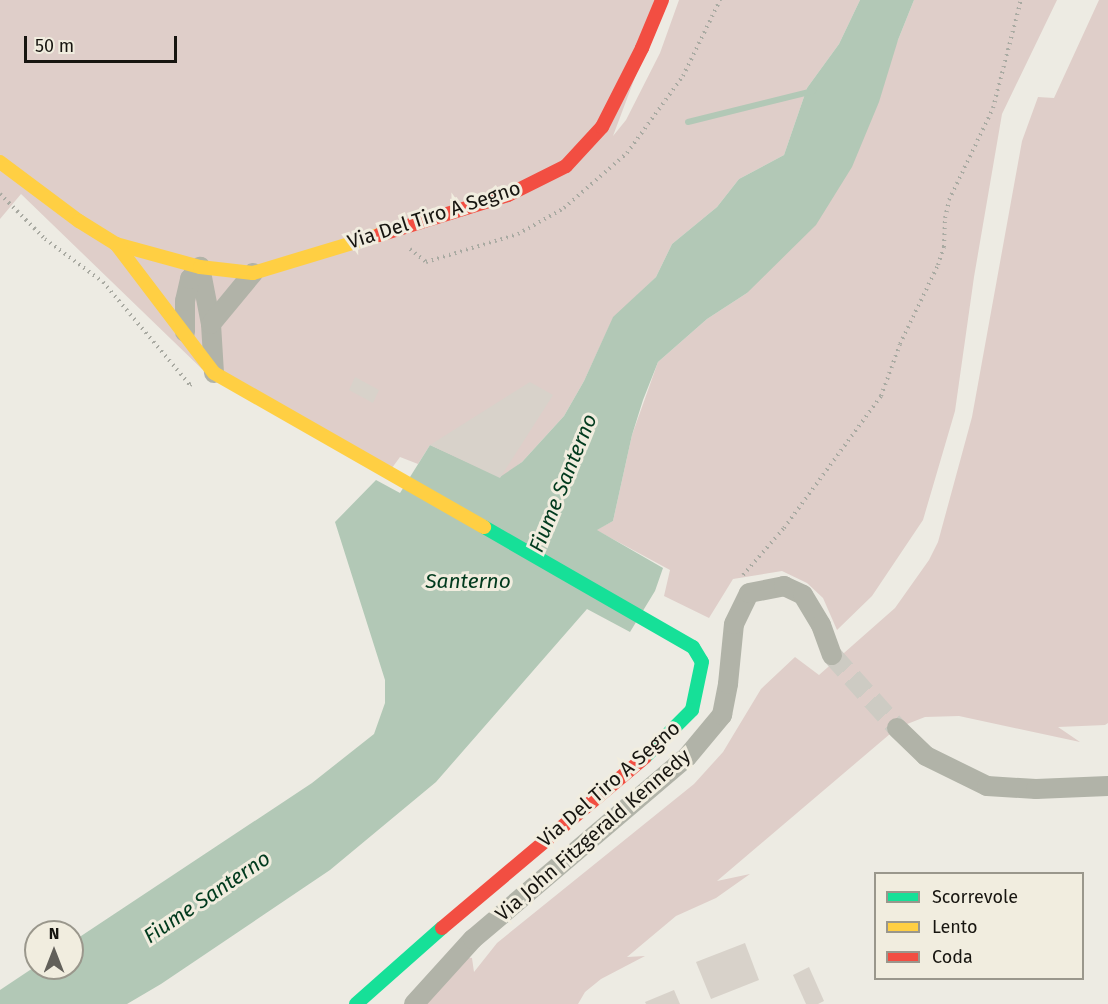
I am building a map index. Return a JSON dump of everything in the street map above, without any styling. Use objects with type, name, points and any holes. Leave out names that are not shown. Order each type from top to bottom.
[{"type":"street","name":"Via Del Tiro A Segno","points":[[116,244],[200,267],[254,273],[507,195],[566,166],[602,127],[642,48],[662,0]]},
{"type":"street","points":[[0,162],[116,244]]},
{"type":"street","name":"Via Del Tiro A Segno","points":[[116,244],[214,373],[693,647],[702,662],[692,710],[641,761],[430,938],[356,1004]]},
{"type":"street","points":[[200,267],[211,324],[214,373]]},
{"type":"street","points":[[185,332],[185,301],[190,279],[200,267]]},
{"type":"street","points":[[211,324],[254,273]]},
{"type":"street","name":"Via John Fitzgerald Kennedy","points":[[414,1004],[473,939],[687,757],[722,715],[734,624],[749,593],[784,586],[803,595],[821,625],[832,655]]},
{"type":"street","points":[[897,728],[926,756],[987,786],[1036,789],[1108,786]]},
{"type":"path","points":[[403,244],[426,262],[518,234],[564,208],[627,153],[683,76],[720,0]]},
{"type":"path","points":[[738,582],[751,562],[784,528],[881,396],[900,344],[939,265],[944,247],[945,218],[950,200],[993,108],[1021,0]]},
{"type":"path","points":[[0,194],[45,239],[103,282],[190,385],[214,373]]},
{"type":"shaded area","points":[[0,0],[664,0],[613,136],[626,120],[660,53],[679,0],[860,0],[839,44],[807,88],[784,155],[739,179],[717,207],[672,244],[656,277],[613,318],[584,381],[564,416],[522,462],[500,478],[430,445],[418,464],[400,457],[389,472],[202,369],[21,194],[0,219]]},
{"type":"shaded area","points":[[914,0],[1057,0],[1002,114],[974,277],[955,411],[923,520],[872,596],[837,630],[823,598],[807,583],[782,571],[733,579],[709,618],[664,596],[670,570],[596,530],[613,521],[632,435],[658,362],[707,319],[747,293],[898,40]]},
{"type":"shaded area","points":[[1099,0],[1108,0],[1108,723],[1058,727],[1080,742],[959,716],[925,717],[897,728],[717,881],[750,874],[716,898],[676,916],[627,957],[645,956],[601,979],[585,992],[578,1004],[426,1004],[466,957],[472,958],[474,972],[497,943],[694,784],[723,752],[761,689],[795,657],[819,675],[895,608],[929,560],[938,542],[972,417],[1022,141],[1038,97],[1054,98]]},
{"type":"water","name":"Santerno","points":[[860,0],[914,0],[898,40],[879,102],[852,167],[816,225],[747,293],[707,319],[658,362],[632,435],[613,521],[597,530],[663,568],[655,591],[630,632],[587,609],[436,782],[330,870],[161,984],[127,1004],[0,1004],[0,990],[24,974],[24,980],[84,980],[84,934],[312,783],[374,734],[385,703],[385,680],[335,522],[376,480],[400,493],[430,445],[500,477],[522,462],[564,416],[584,381],[613,317],[656,277],[672,244],[717,207],[739,179],[784,155],[807,88],[839,44]]},
{"type":"building","points":[[355,377],[379,390],[373,403],[349,390]]},
{"type":"building","points":[[530,382],[553,395],[500,478],[430,445]]},
{"type":"building","points":[[745,943],[759,980],[711,999],[696,962]]},
{"type":"building","points":[[809,967],[824,1001],[818,1004],[806,1004],[793,975]]},
{"type":"building","points":[[674,990],[680,1004],[646,1004],[645,1002]]},
{"type":"waterway","points":[[688,122],[813,91]]},
{"type":"tunnel","points":[[832,655],[897,728]]},
{"type":"traffic: fast","points":[[484,527],[693,647],[702,662],[692,710],[645,757]]},
{"type":"traffic: fast","points":[[356,1004],[442,928]]},
{"type":"traffic: slow","points":[[0,162],[79,221],[116,244],[200,267],[253,273],[379,235]]},
{"type":"traffic: slow","points":[[116,244],[214,373],[484,527]]},
{"type":"traffic: jam","points":[[379,235],[508,195],[566,166],[602,127],[642,48],[662,0]]},
{"type":"traffic: jam","points":[[442,928],[645,757]]},
{"type":"water label","name":"Fiume Santerno","points":[[563,483]]},
{"type":"water label","name":"Fiume Santerno","points":[[207,897]]}]
